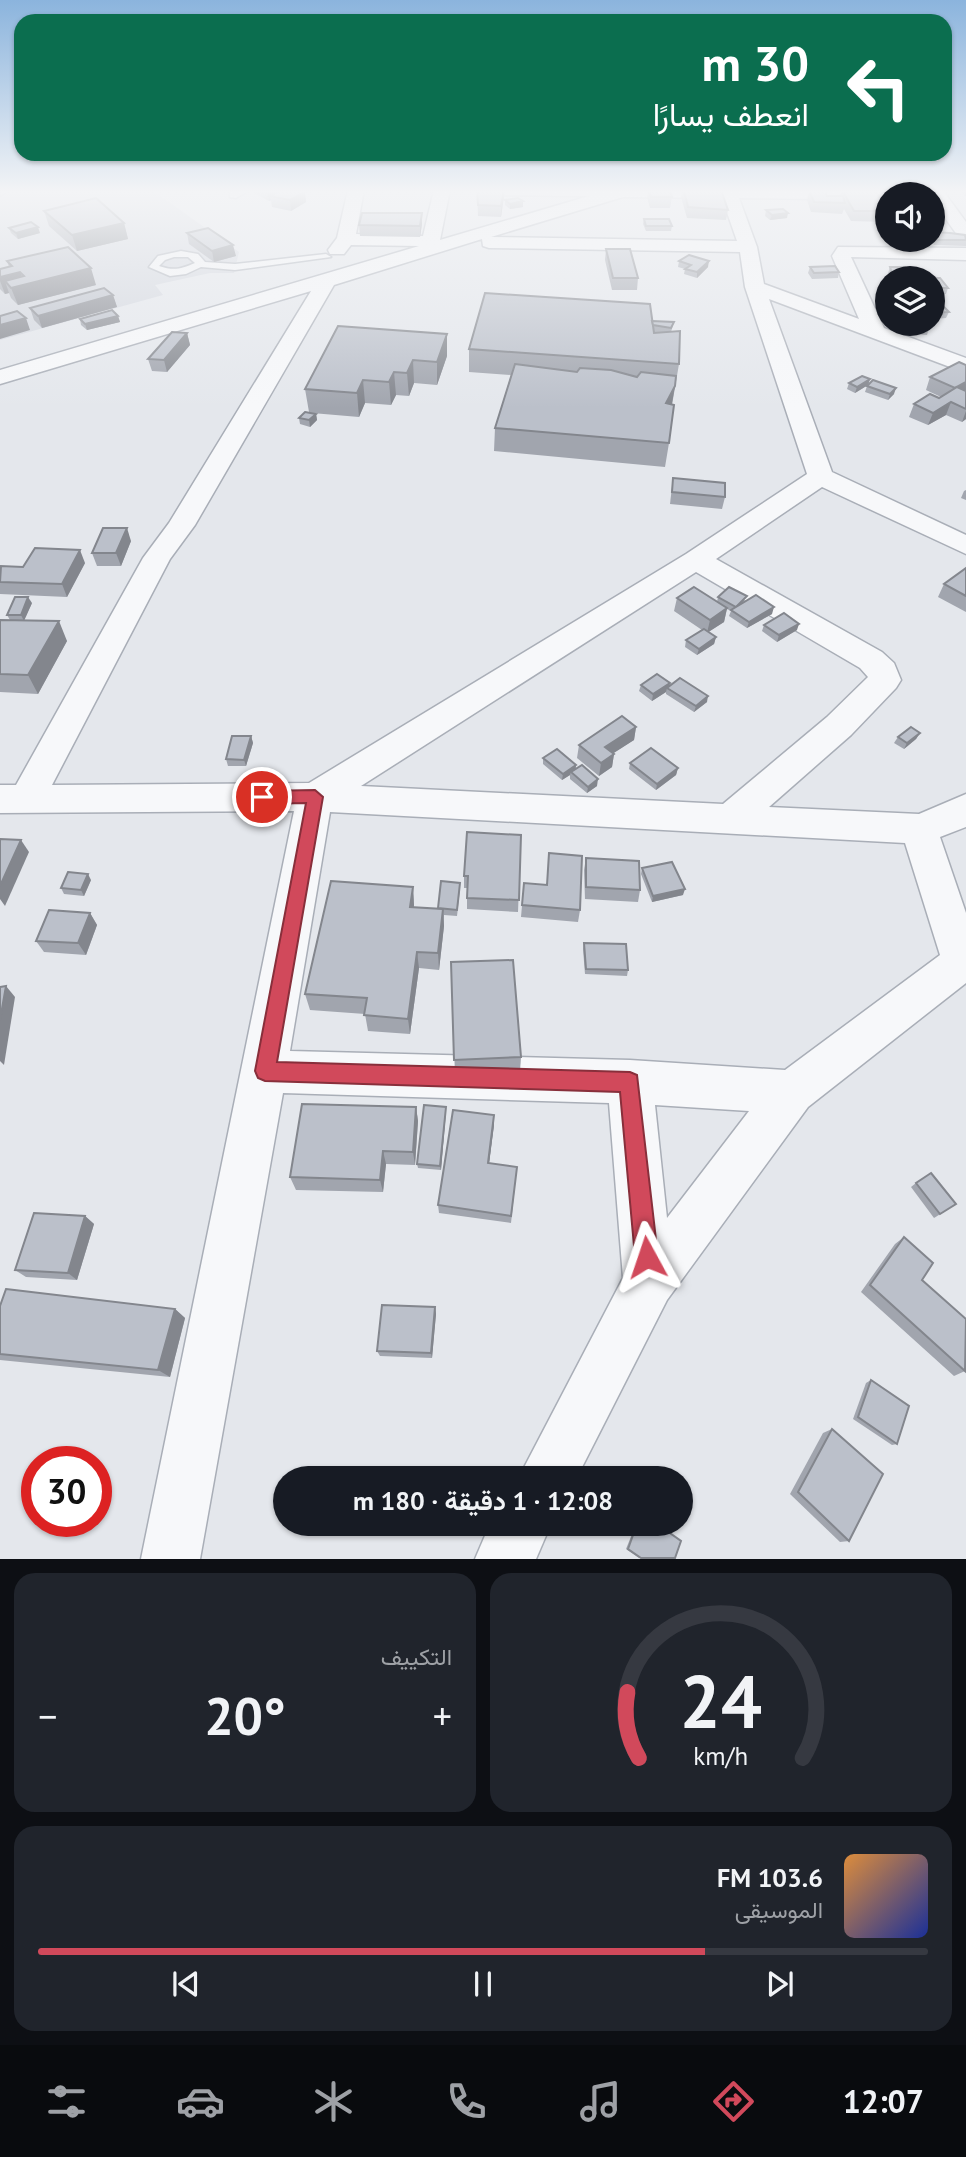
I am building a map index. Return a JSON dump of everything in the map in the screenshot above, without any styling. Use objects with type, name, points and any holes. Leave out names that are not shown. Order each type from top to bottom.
[{"type":"street","points":[[0,377],[327,263]]},
{"type":"street","points":[[0,367],[239,297],[329,263]]},
{"type":"street","points":[[13,800],[157,558],[181,525],[338,263]]},
{"type":"street","points":[[751,263],[755,287],[821,475],[966,546]]},
{"type":"street","points":[[844,263],[874,330]]},
{"type":"street","points":[[755,287],[966,366]]},
{"type":"street","points":[[170,1559],[265,1071],[315,797],[696,560],[821,475]]},
{"type":"street","points":[[696,560],[871,660],[883,671],[885,681],[839,726],[730,818]]},
{"type":"street","points":[[13,800],[315,797],[919,829],[954,817],[966,808]]},
{"type":"street","points":[[553,1466],[649,1282],[792,1092],[964,960],[919,829]]},
{"type":"street","points":[[265,1071],[630,1082],[792,1092]]},
{"type":"street","points":[[630,1082],[649,1282]]},
{"type":"street","points":[[504,1559],[516,1536]]},
{"type":"lane","points":[[200,264],[235,267],[285,263]]},
{"type":"shaded area","points":[[0,263],[236,263],[234,273],[210,273],[155,285],[163,295],[0,340]]},
{"type":"building","points":[[9,263],[85,263],[91,268],[11,288],[5,281],[24,276],[20,272],[0,277],[0,269],[12,266]]},
{"type":"building","points":[[609,263],[634,263],[638,278],[613,278]]},
{"type":"building","points":[[684,263],[707,263],[697,272],[685,269],[691,265]]},
{"type":"building","points":[[835,266],[839,272],[814,273],[810,267]]},
{"type":"building","points":[[104,288],[113,295],[38,316],[30,308]]},
{"type":"building","points":[[485,293],[650,304],[654,333],[680,331],[679,364],[469,349]]},
{"type":"building","points":[[112,310],[118,316],[85,324],[80,319]]},
{"type":"building","points":[[17,311],[26,318],[0,325],[0,316]]},
{"type":"building","points":[[652,321],[674,322],[671,328],[653,325]]},
{"type":"building","points":[[338,326],[447,334],[437,362],[413,360],[407,373],[394,372],[389,382],[363,380],[357,393],[305,389]]},
{"type":"building","points":[[172,332],[187,333],[164,360],[148,359]]},
{"type":"building","points":[[959,362],[966,365],[966,382],[955,388],[930,377]]},
{"type":"building","points":[[515,364],[577,372],[580,368],[611,370],[637,377],[641,372],[676,376],[675,386],[666,403],[674,405],[669,443],[495,428]]},
{"type":"building","points":[[862,376],[870,379],[857,387],[849,383]]},
{"type":"building","points":[[873,380],[896,388],[890,394],[867,386]]},
{"type":"building","points":[[957,387],[966,391],[966,409],[951,402],[933,413],[914,404],[930,394],[939,398]]},
{"type":"building","points":[[305,412],[316,414],[309,420],[299,418]]},
{"type":"building","points":[[673,478],[725,483],[725,497],[672,492]]},
{"type":"building","points":[[103,528],[127,528],[116,553],[92,553]]},
{"type":"building","points":[[35,548],[80,550],[62,584],[0,582],[1,566],[23,567]]},
{"type":"building","points":[[966,568],[966,596],[944,584]]},
{"type":"building","points":[[694,587],[727,608],[710,620],[677,598]]},
{"type":"building","points":[[729,587],[747,596],[736,607],[718,597]]},
{"type":"building","points":[[756,595],[774,607],[749,622],[731,610]]},
{"type":"building","points":[[15,597],[28,597],[21,615],[7,615]]},
{"type":"building","points":[[784,613],[799,624],[779,635],[764,625]]},
{"type":"building","points":[[0,620],[59,621],[28,675],[0,674]]},
{"type":"building","points":[[704,629],[716,637],[699,649],[686,640]]},
{"type":"building","points":[[657,674],[670,683],[653,694],[641,685]]},
{"type":"building","points":[[680,678],[708,696],[696,706],[667,688]]},
{"type":"building","points":[[622,716],[636,727],[605,747],[614,754],[601,763],[579,745]]},
{"type":"building","points":[[911,727],[920,733],[907,743],[898,737]]},
{"type":"building","points":[[232,736],[251,736],[244,760],[226,759]]},
{"type":"building","points":[[651,748],[678,768],[657,784],[630,763]]},
{"type":"building","points":[[557,749],[576,765],[563,774],[543,758]]},
{"type":"building","points":[[582,765],[598,779],[588,787],[571,772]]},
{"type":"building","points":[[467,832],[521,835],[519,900],[467,898],[468,876],[464,876]]},
{"type":"building","points":[[0,839],[21,840],[0,886]]},
{"type":"building","points":[[549,853],[582,856],[580,910],[522,905],[524,883],[547,885]]},
{"type":"building","points":[[586,858],[639,861],[640,890],[586,887]]},
{"type":"building","points":[[672,862],[685,889],[653,896],[642,868]]},
{"type":"building","points":[[68,872],[88,874],[81,890],[61,888]]},
{"type":"building","points":[[331,881],[413,887],[410,907],[443,909],[438,953],[417,952],[408,1019],[364,1015],[367,998],[305,994]]},
{"type":"building","points":[[441,881],[460,883],[457,910],[438,908]]},
{"type":"building","points":[[49,910],[90,913],[78,943],[36,941]]},
{"type":"building","points":[[584,943],[626,944],[628,970],[586,969]]},
{"type":"building","points":[[513,960],[521,1057],[454,1060],[451,962]]},
{"type":"building","points":[[6,986],[0,1020],[0,987]]},
{"type":"building","points":[[302,1104],[416,1107],[413,1152],[383,1151],[380,1180],[290,1177]]},
{"type":"building","points":[[424,1105],[446,1107],[440,1166],[417,1164]]},
{"type":"building","points":[[453,1110],[494,1115],[488,1163],[517,1167],[511,1216],[438,1205]]},
{"type":"building","points":[[931,1173],[956,1204],[940,1214],[916,1183]]},
{"type":"building","points":[[34,1213],[85,1216],[68,1273],[15,1270]]},
{"type":"building","points":[[904,1237],[933,1263],[922,1280],[966,1319],[965,1371],[870,1285]]},
{"type":"building","points":[[6,1289],[175,1309],[158,1370],[0,1354],[0,1306]]},
{"type":"building","points":[[382,1305],[435,1307],[431,1353],[377,1351]]},
{"type":"building","points":[[871,1380],[909,1406],[897,1444],[858,1417]]},
{"type":"building","points":[[832,1429],[883,1474],[849,1541],[798,1492]]},
{"type":"building","points":[[633,1536],[674,1536],[681,1541],[675,1558],[641,1558],[628,1549]]},
{"type":"route","points":[[262,797],[315,797],[265,1071],[630,1082],[647,1257]]}]
